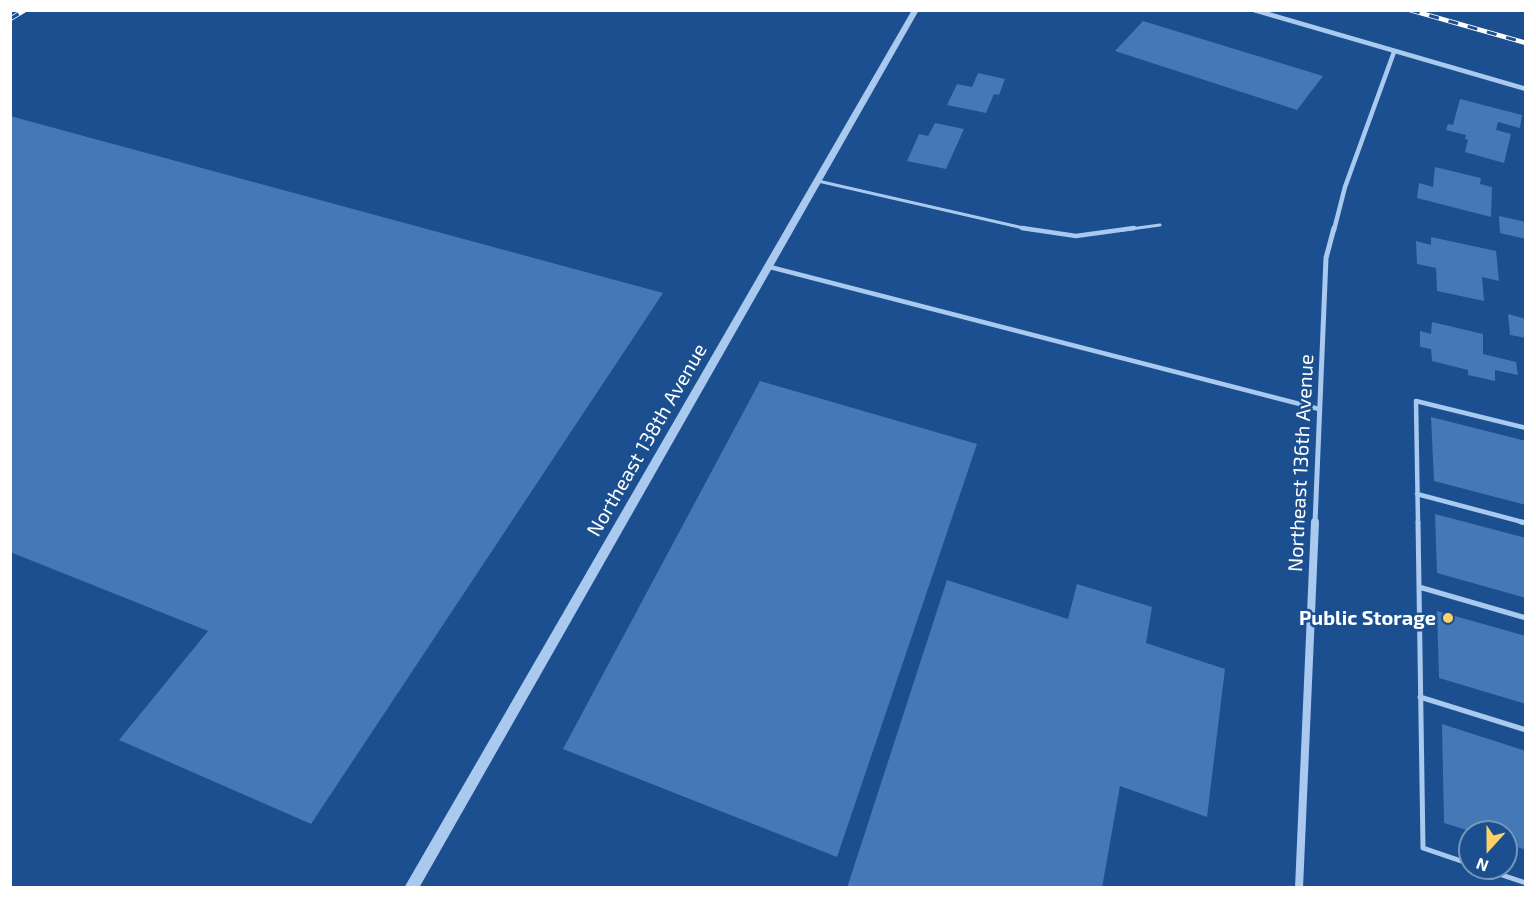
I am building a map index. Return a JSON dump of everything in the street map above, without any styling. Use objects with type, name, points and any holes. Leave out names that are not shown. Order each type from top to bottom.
[{"type":"street","name":"Northeast 138th Avenue","points":[[411,888],[916,10]]},
{"type":"street","points":[[1254,10],[1526,89]]},
{"type":"street","name":"Northeast 136th Avenue","points":[[1299,888],[1326,258],[1345,187],[1394,52]]},
{"type":"lane","points":[[818,181],[1012,227],[1076,236],[1160,225]]},
{"type":"lane","points":[[770,267],[1319,409]]},
{"type":"lane","points":[[1458,860],[1423,848],[1416,401],[1526,428]]},
{"type":"lane","points":[[1417,494],[1526,523]]},
{"type":"lane","points":[[1419,587],[1526,618]]},
{"type":"lane","points":[[1420,697],[1526,730]]},
{"type":"building","points":[[1143,21],[1323,76],[1297,110],[1115,51]]},
{"type":"building","points":[[978,73],[1005,79],[999,95],[994,94],[986,113],[947,105],[957,84],[972,87]]},
{"type":"building","points":[[1460,99],[1522,115],[1520,128],[1498,122],[1496,130],[1511,134],[1504,163],[1465,152],[1468,140],[1465,139],[1466,135],[1446,130],[1448,124],[1453,125]]},
{"type":"building","points":[[10,116],[663,293],[311,824],[119,740],[208,631],[10,552]]},
{"type":"building","points":[[935,123],[964,129],[946,169],[907,161],[919,134],[928,136]]},
{"type":"building","points":[[1435,167],[1481,178],[1480,184],[1492,187],[1491,217],[1417,198],[1419,183],[1433,187]]},
{"type":"building","points":[[1499,216],[1526,222],[1526,239],[1500,233]]},
{"type":"building","points":[[1431,237],[1496,251],[1499,281],[1482,277],[1484,301],[1437,291],[1436,268],[1417,264],[1416,241],[1431,245]]},
{"type":"building","points":[[1508,314],[1526,319],[1526,338],[1510,335]]},
{"type":"building","points":[[1432,322],[1483,334],[1483,354],[1516,362],[1518,375],[1495,370],[1495,381],[1468,375],[1468,370],[1432,361],[1431,349],[1420,347],[1420,331],[1431,334]]},
{"type":"building","points":[[760,381],[977,444],[837,857],[563,749]]},
{"type":"building","points":[[1431,417],[1526,441],[1526,505],[1434,481]]},
{"type":"building","points":[[1435,514],[1526,538],[1526,598],[1437,573]]},
{"type":"building","points":[[947,580],[1068,619],[1077,584],[1152,607],[1146,643],[1225,669],[1207,817],[1120,786],[1102,888],[847,888]]},
{"type":"building","points":[[1437,611],[1526,636],[1526,704],[1439,678]]},
{"type":"building","points":[[1442,724],[1526,751],[1526,850],[1518,847],[1518,820],[1458,820],[1458,827],[1444,823]]},
{"type":"railway","points":[[10,19],[25,10]]},
{"type":"railway","points":[[1410,10],[1526,43]]},
{"type":"place","name":"Public Storage","points":[[1448,618]]}]
